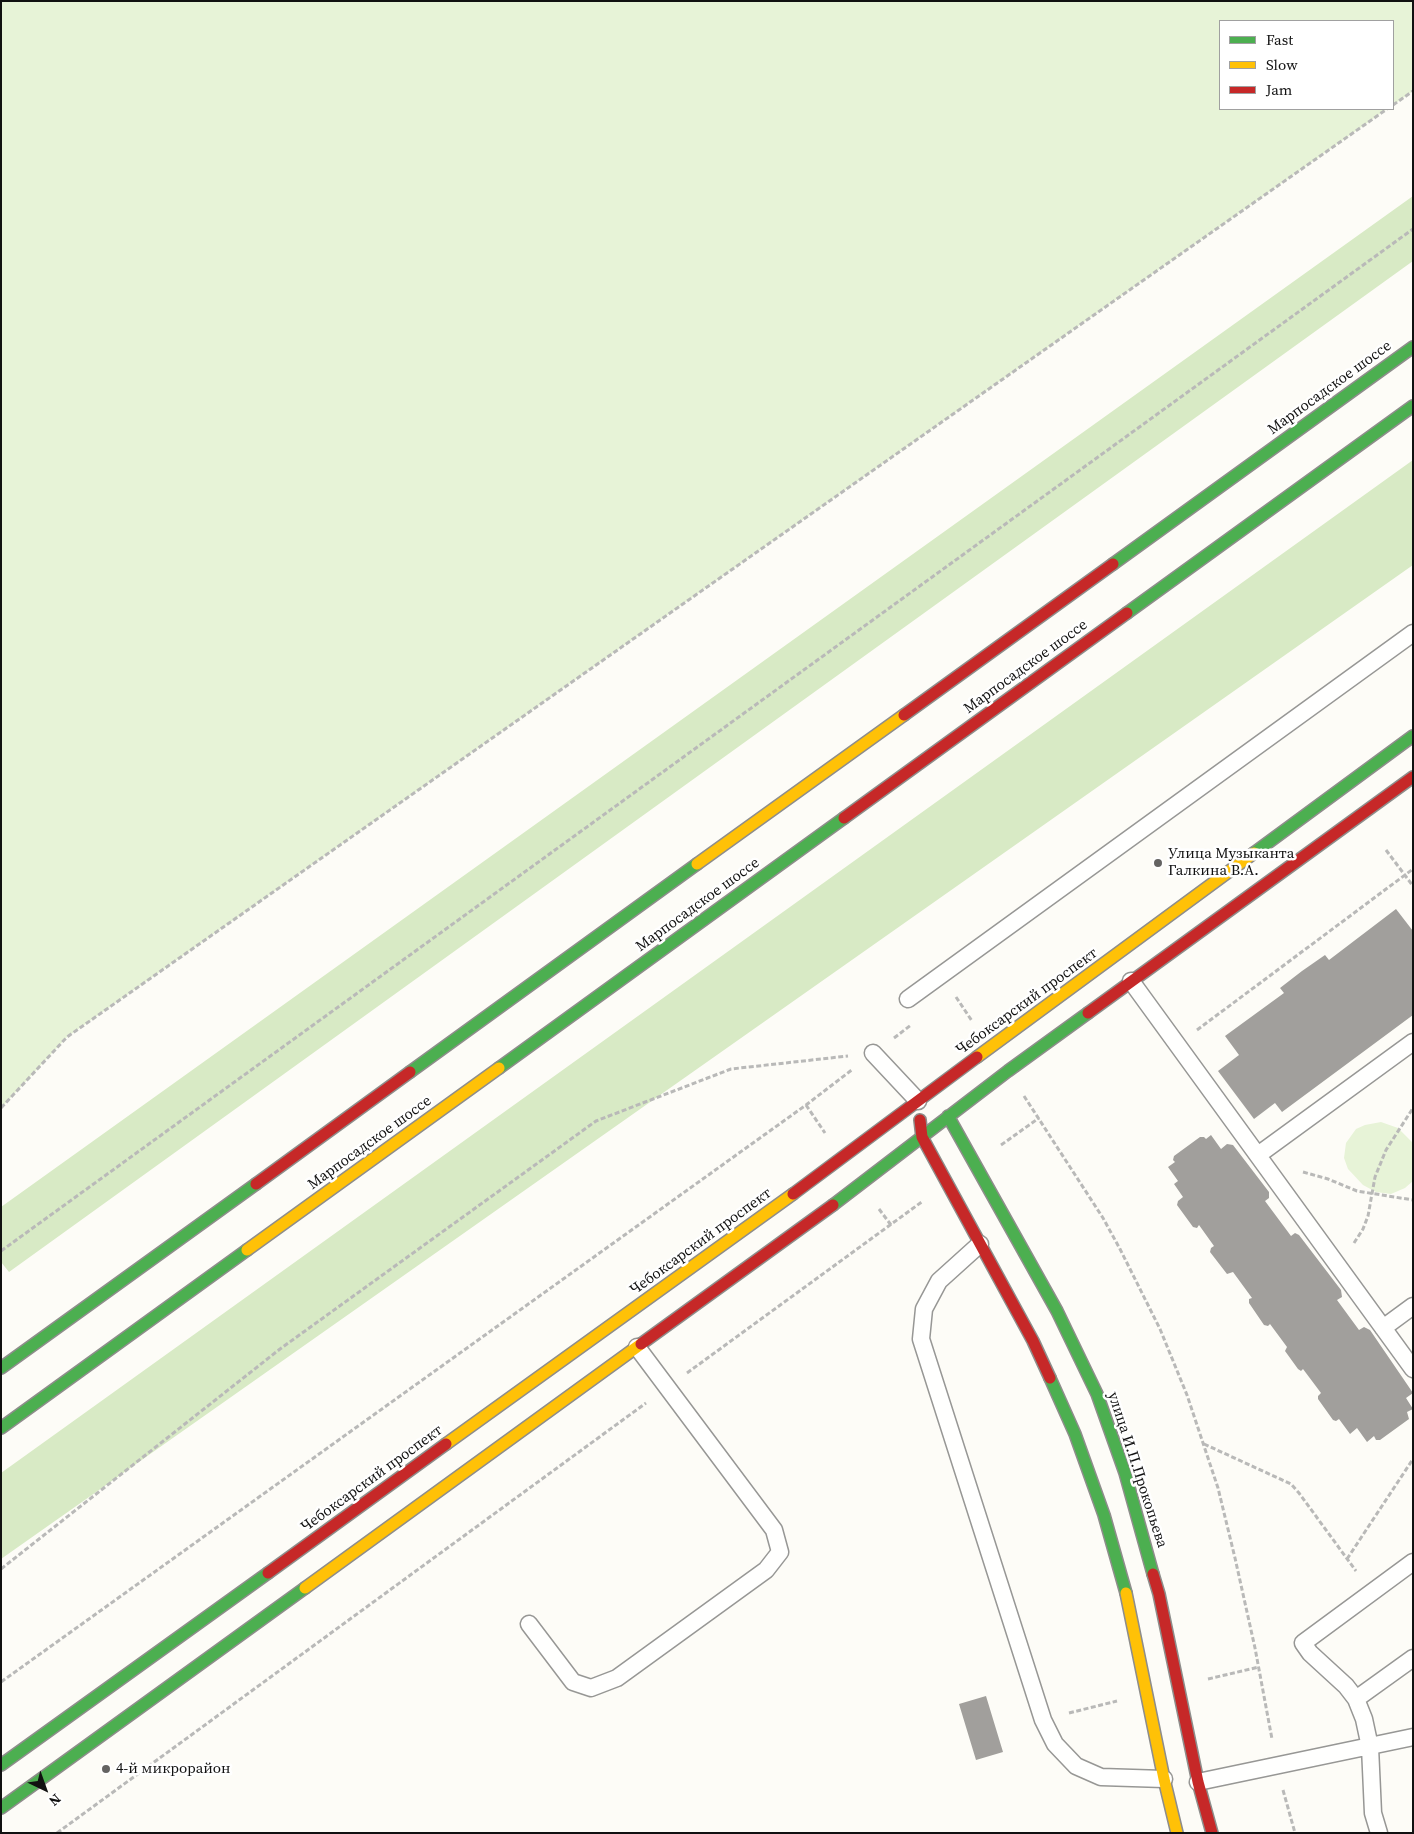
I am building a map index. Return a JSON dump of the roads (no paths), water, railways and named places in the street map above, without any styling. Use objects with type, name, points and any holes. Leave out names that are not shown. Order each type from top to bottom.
[{"type":"street","name":"Марпосадское шоссе","points":[[1,1368],[1413,347]]},
{"type":"street","name":"Марпосадское шоссе","points":[[1,1428],[1413,406]]},
{"type":"street","name":"Чебоксарский проспект","points":[[1,1765],[843,1158],[1413,736]]},
{"type":"street","points":[[1,1808],[821,1214],[922,1137],[941,1112],[1131,981],[1413,777]]},
{"type":"street","points":[[918,1101],[941,1112]]},
{"type":"street","points":[[918,1101],[922,1137],[1032,1341],[1075,1434],[1104,1515],[1127,1598],[1168,1779],[1177,1833]]},
{"type":"street","name":"улица И.П.Прокопьева","points":[[941,1112],[1057,1311],[1097,1394],[1125,1473],[1160,1594],[1194,1782],[1212,1833]]},
{"type":"lane","points":[[908,999],[1413,633]]},
{"type":"lane","points":[[1131,981],[1413,1369]]},
{"type":"lane","points":[[1262,1162],[1413,1042]]},
{"type":"lane","points":[[873,1053],[918,1101]]},
{"type":"lane","points":[[980,1244],[939,1281],[924,1309],[921,1339],[1043,1720],[1056,1744],[1076,1766],[1101,1777],[1168,1779]]},
{"type":"lane","points":[[1382,1328],[1413,1306]]},
{"type":"lane","points":[[529,1624],[573,1682],[591,1688],[617,1678],[766,1570],[780,1552],[774,1530],[637,1347]]},
{"type":"lane","points":[[1379,1833],[1373,1812],[1370,1747],[1364,1719],[1356,1699],[1334,1674],[1310,1653],[1303,1642],[1413,1562]]},
{"type":"lane","points":[[1356,1699],[1413,1658]]},
{"type":"lane","points":[[1194,1782],[1413,1737]]},
{"type":"place","name":"Улица Музыканта Галкина В.А.","points":[[1158,863]]},
{"type":"place","name":"4-й микрорайон","points":[[106,1769]]}]
